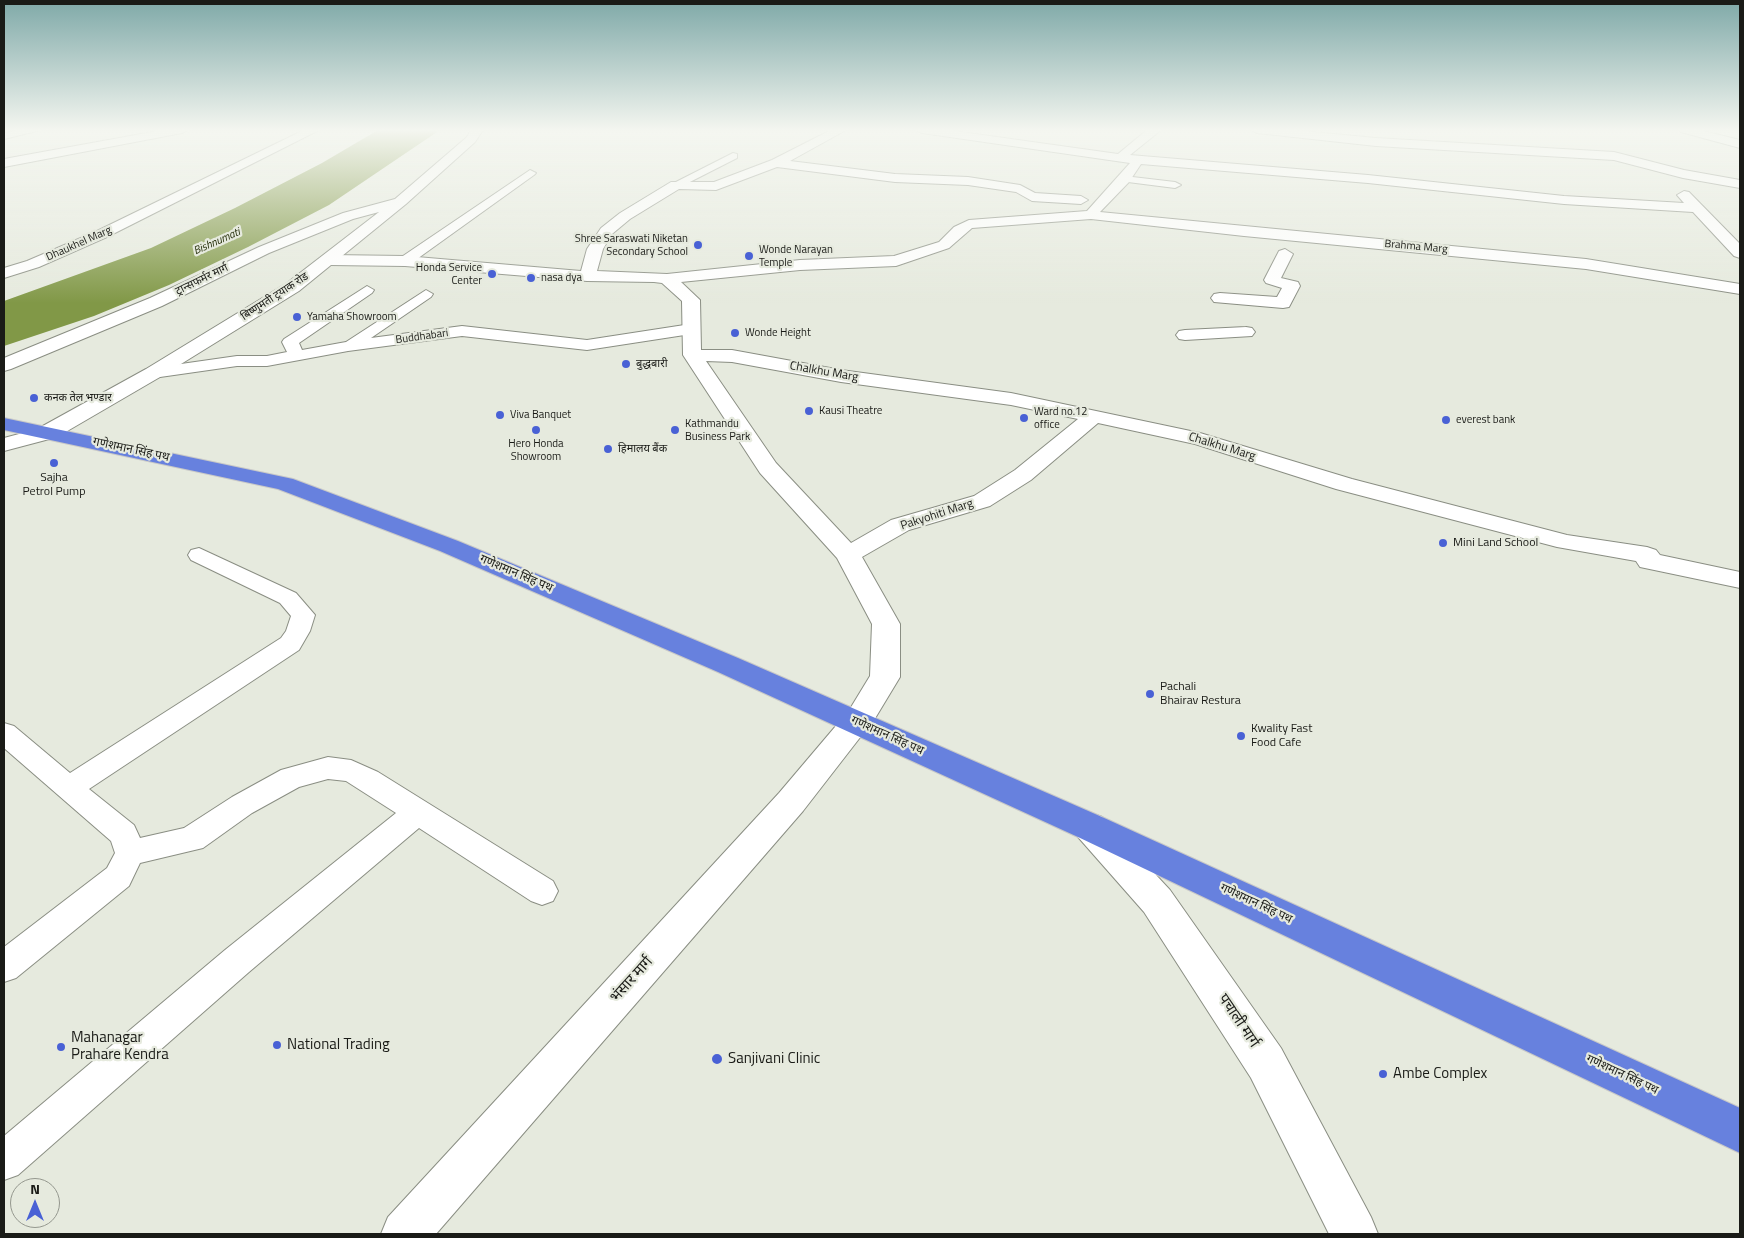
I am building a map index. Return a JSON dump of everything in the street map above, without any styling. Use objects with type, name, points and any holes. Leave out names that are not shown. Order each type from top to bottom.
[{"type":"highway","name":"गणेशमान सिंह पथ","points":[[4,424],[49,432],[285,484],[354,508],[467,553],[857,722],[1090,827],[1740,1131]]},
{"type":"street","name":"Dhaukhel Marg","points":[[4,273],[33,264],[102,234],[196,188]]},
{"type":"street","name":"बिष्णुमती ट्रयाक रोड","points":[[4,445],[49,432],[153,373],[293,287],[330,260],[416,188]]},
{"type":"street","points":[[587,276],[595,249],[606,231],[625,216],[671,188]]},
{"type":"street","points":[[1012,188],[1020,189],[1032,197],[1100,202]]},
{"type":"street","points":[[1091,215],[1100,202],[1115,188]]},
{"type":"street","points":[[1450,188],[1564,200],[1699,202]]},
{"type":"street","points":[[1674,188],[1699,202],[1740,253]]},
{"type":"street","name":"ट्रान्सफर्मर मार्ग","points":[[4,365],[156,302],[264,250],[348,216],[401,201]]},
{"type":"street","name":"Brahma Marg","points":[[330,260],[404,261],[587,276],[654,277],[667,279],[800,265],[896,261],[944,245],[959,230],[969,224],[1091,215],[1244,232],[1586,264],[1740,289]]},
{"type":"street","points":[[1220,298],[1283,303],[1292,286],[1272,280],[1285,254]]},
{"type":"street","points":[[667,279],[691,300],[692,355]]},
{"type":"street","points":[[1185,335],[1246,332]]},
{"type":"street","name":"Chalkhu Marg","points":[[692,355],[732,356],[841,376],[1011,399],[1094,416],[1200,439],[1344,484],[1566,542],[1647,555],[1649,561],[1740,580]]},
{"type":"street","name":"भंसार मार्ग","points":[[405,1234],[791,802],[857,722],[885,677],[886,624],[848,555],[768,468],[692,355]]},
{"type":"street","name":"Pakyohiti Marg","points":[[848,555],[900,525],[982,501],[1023,474],[1094,416]]},
{"type":"street","name":"पचाली मार्ग","points":[[1090,827],[1157,901],[1266,1063],[1354,1234]]},
{"type":"lane","points":[[404,261],[509,188]]},
{"type":"lane","points":[[296,354],[290,342],[367,290]]},
{"type":"lane","points":[[348,346],[426,294]]},
{"type":"lane","name":"Buddhabari","points":[[153,373],[237,361],[267,361],[296,354],[462,331],[587,345],[691,329]]},
{"type":"lane","points":[[68,788],[290,644],[294,637],[303,615],[288,598],[199,555]]},
{"type":"lane","points":[[4,733],[123,834],[130,853],[118,877],[4,967]]},
{"type":"lane","points":[[130,853],[192,839],[242,805],[284,782],[328,768],[351,771],[542,891]]},
{"type":"lane","points":[[4,1161],[237,961],[418,812]]},
{"type":"water","name":"Bishnumati","points":[[274,188],[354,188],[329,205],[169,285],[94,316],[4,346],[4,301],[151,248]]},
{"type":"place","name":"Shree Saraswati Niketan Secondary School","points":[[698,245]]},
{"type":"place","name":"Wonde Narayan Temple","points":[[749,256]]},
{"type":"place","name":"Honda Service Center","points":[[492,274]]},
{"type":"place","name":"nasa dya","points":[[531,278]]},
{"type":"place","name":"Yamaha Showroom","points":[[297,317]]},
{"type":"place","name":"Wonde Height","points":[[735,333]]},
{"type":"place","name":"बुद्धबारी","points":[[626,364]]},
{"type":"place","name":"कनक तेल भण्डार","points":[[34,398]]},
{"type":"place","name":"Kausi Theatre","points":[[809,411]]},
{"type":"place","name":"Viva Banquet","points":[[500,415]]},
{"type":"place","name":"Ward no.12 office","points":[[1024,418]]},
{"type":"place","name":"everest bank","points":[[1446,420]]},
{"type":"place","name":"Hero Honda Showroom","points":[[536,430]]},
{"type":"place","name":"Kathmandu Business Park","points":[[675,430]]},
{"type":"place","name":"हिमालय बैंक","points":[[608,449]]},
{"type":"place","name":"Sajha Petrol Pump","points":[[54,463]]},
{"type":"place","name":"Mini Land School","points":[[1443,543]]},
{"type":"place","name":"Pachali Bhairav Restura","points":[[1150,694]]},
{"type":"place","name":"Kwality Fast Food Cafe","points":[[1241,736]]},
{"type":"place","name":"National Trading","points":[[277,1045]]},
{"type":"place","name":"Mahanagar Prahare Kendra","points":[[61,1047]]},
{"type":"place","name":"Sanjivani Clinic","points":[[717,1059]]},
{"type":"place","name":"Ambe Complex","points":[[1383,1074]]}]
